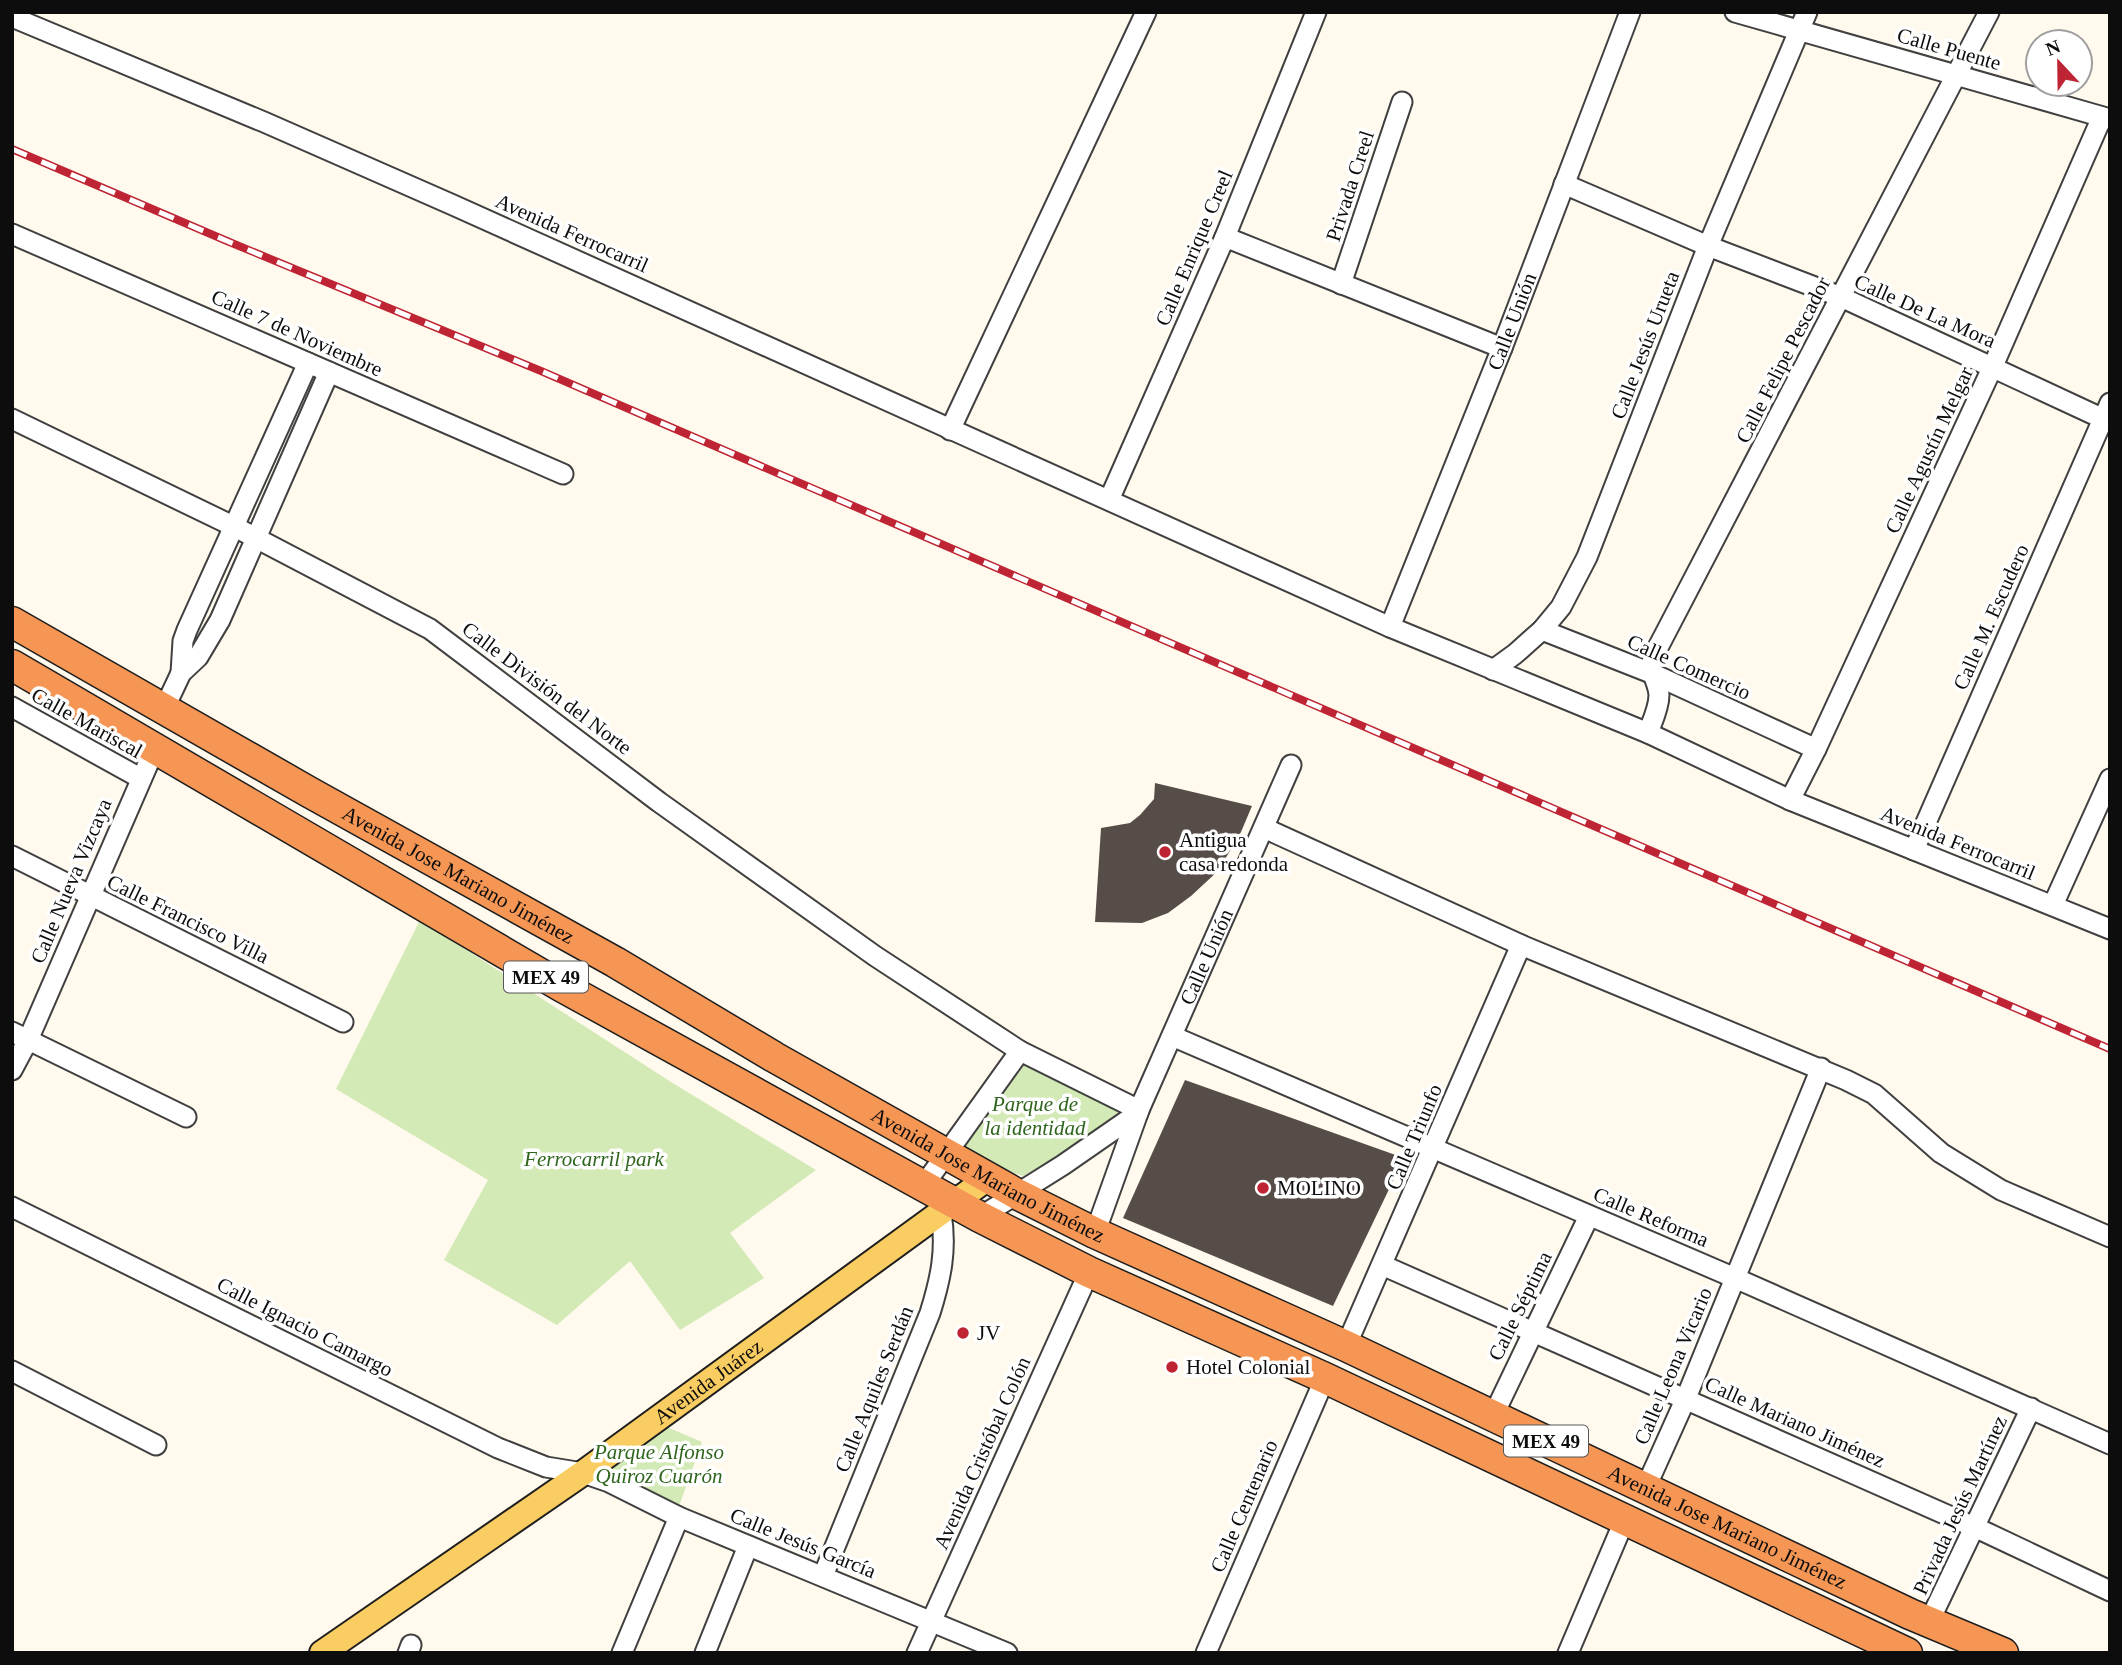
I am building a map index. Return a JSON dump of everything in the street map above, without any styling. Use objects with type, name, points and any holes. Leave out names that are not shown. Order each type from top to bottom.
[{"type":"highway","name":"Avenida Jose Mariano Jiménez","points":[[12,622],[1017,1194],[1095,1233],[1346,1346],[1929,1622],[2003,1653]]},
{"type":"highway","name":"Avenida Jose Mariano Jiménez","points":[[12,665],[561,986],[924,1185],[959,1211],[1325,1378],[1906,1653]]},
{"type":"main road","points":[[959,1211],[988,1178]]},
{"type":"main road","name":"Avenida Juárez","points":[[322,1653],[959,1211]]},
{"type":"street","points":[[950,430],[1146,12]]},
{"type":"street","name":"Calle Enrique Creel","points":[[1110,500],[1225,237],[1316,12]]},
{"type":"street","name":"Calle Unión","points":[[1390,627],[1502,348],[1630,12]]},
{"type":"street","name":"Calle Puente","points":[[1735,12],[1804,21],[1955,74],[2106,118]]},
{"type":"street","name":"Calle Felipe Pescador","points":[[1647,733],[1659,699],[1651,673],[1653,657],[1989,12]]},
{"type":"street","name":"Avenida Ferrocarril","points":[[12,17],[264,122],[465,210],[1390,627],[1647,733],[1790,800],[2110,929]]},
{"type":"street","name":"Calle Jesús Urueta","points":[[1493,670],[1542,630],[1560,607],[1587,557],[1708,246],[1804,21]]},
{"type":"street","name":"Privada Creel","points":[[1341,284],[1402,102]]},
{"type":"street","name":"Calle Agustín Melgar","points":[[1790,800],[1816,750],[2106,118]]},
{"type":"street","name":"Calle De La Mora","points":[[1564,184],[1708,246],[1841,297],[2107,414]]},
{"type":"street","points":[[1225,237],[1502,348]]},
{"type":"street","name":"Calle 7 de Noviembre","points":[[14,240],[308,363],[563,474]]},
{"type":"street","points":[[181,673],[183,641],[187,630],[308,363]]},
{"type":"street","points":[[163,709],[181,673],[198,657],[212,636],[329,372]]},
{"type":"street","name":"Calle M. Escudero","points":[[1914,850],[2107,414]]},
{"type":"street","name":"Calle División del Norte","points":[[12,419],[235,527],[430,629],[659,802],[874,956],[1020,1051]]},
{"type":"street","name":"Calle Comercio","points":[[1542,630],[1651,673],[1816,750]]},
{"type":"street","name":"Calle Mariscal","points":[[12,707],[140,778]]},
{"type":"street","name":"Calle Nueva Vizcaya","points":[[12,1070],[20,1036],[89,896],[155,748]]},
{"type":"street","name":"Calle Unión","points":[[1095,1233],[1139,1111],[1291,765]]},
{"type":"street","points":[[2053,905],[2110,779]]},
{"type":"street","points":[[1264,828],[1521,945],[1821,1068],[1874,1094],[1941,1153],[2001,1190],[2110,1237]]},
{"type":"street","name":"Calle Francisco Villa","points":[[12,856],[343,1021]]},
{"type":"street","name":"Calle Triunfo","points":[[1346,1346],[1521,945]]},
{"type":"street","points":[[20,1036],[186,1117]]},
{"type":"street","name":"Calle Reforma","points":[[1172,1036],[1735,1278],[2110,1444]]},
{"type":"street","points":[[924,1185],[1020,1051],[1139,1111],[1017,1194],[959,1211]]},
{"type":"street","name":"Calle Leona Vicario","points":[[1646,1487],[1686,1398],[1821,1068]]},
{"type":"street","name":"Calle Ignacio Camargo","points":[[12,1207],[499,1448],[546,1467],[583,1473]]},
{"type":"street","name":"Calle Aquiles Serdán","points":[[823,1576],[930,1313],[959,1211]]},
{"type":"street","name":"Calle Séptima","points":[[1493,1416],[1589,1216]]},
{"type":"street","name":"Calle Mariano Jiménez","points":[[1382,1265],[1975,1527],[2110,1591]]},
{"type":"street","name":"Avenida Cristóbal Colón","points":[[917,1653],[1089,1272]]},
{"type":"street","points":[[12,1371],[156,1446]]},
{"type":"street","name":"Calle Centenario","points":[[1206,1653],[1325,1378]]},
{"type":"street","name":"Privada Jesús Martínez","points":[[1929,1622],[2031,1408]]},
{"type":"street","name":"Calle Jesús García","points":[[583,1473],[609,1482],[679,1517],[1007,1653]]},
{"type":"street","points":[[622,1653],[679,1517]]},
{"type":"street","points":[[1568,1653],[1625,1519]]},
{"type":"street","points":[[705,1653],[748,1546]]},
{"type":"green space","name":"Ferrocarril park","points":[[420,920],[671,1082],[816,1170],[730,1233],[764,1278],[680,1330],[630,1261],[557,1325],[444,1260],[488,1180],[336,1089]]},
{"type":"green space","name":"Parque de la identidad","points":[[1021,1057],[1133,1113],[1023,1176],[953,1151]]},
{"type":"green space","name":"Parque Alfonso Quiroz Cuarón","points":[[662,1425],[702,1442],[678,1509],[595,1471]]},
{"type":"building","name":"Antigua casa redonda","points":[[1155,783],[1252,806],[1241,832],[1218,871],[1168,913],[1142,923],[1095,922],[1101,828],[1130,823],[1140,815],[1154,799]]},
{"type":"building","name":"MOLINO","points":[[1185,1080],[1404,1158],[1333,1306],[1123,1218]]},
{"type":"railway","points":[[12,149],[541,371],[2110,1049]]},
{"type":"place","name":"Antigua casa redonda","points":[[1165,852]]},
{"type":"place","name":"MOLINO","points":[[1263,1188]]},
{"type":"place","name":"JV","points":[[963,1333]]},
{"type":"place","name":"Hotel Colonial","points":[[1172,1367]]}]
